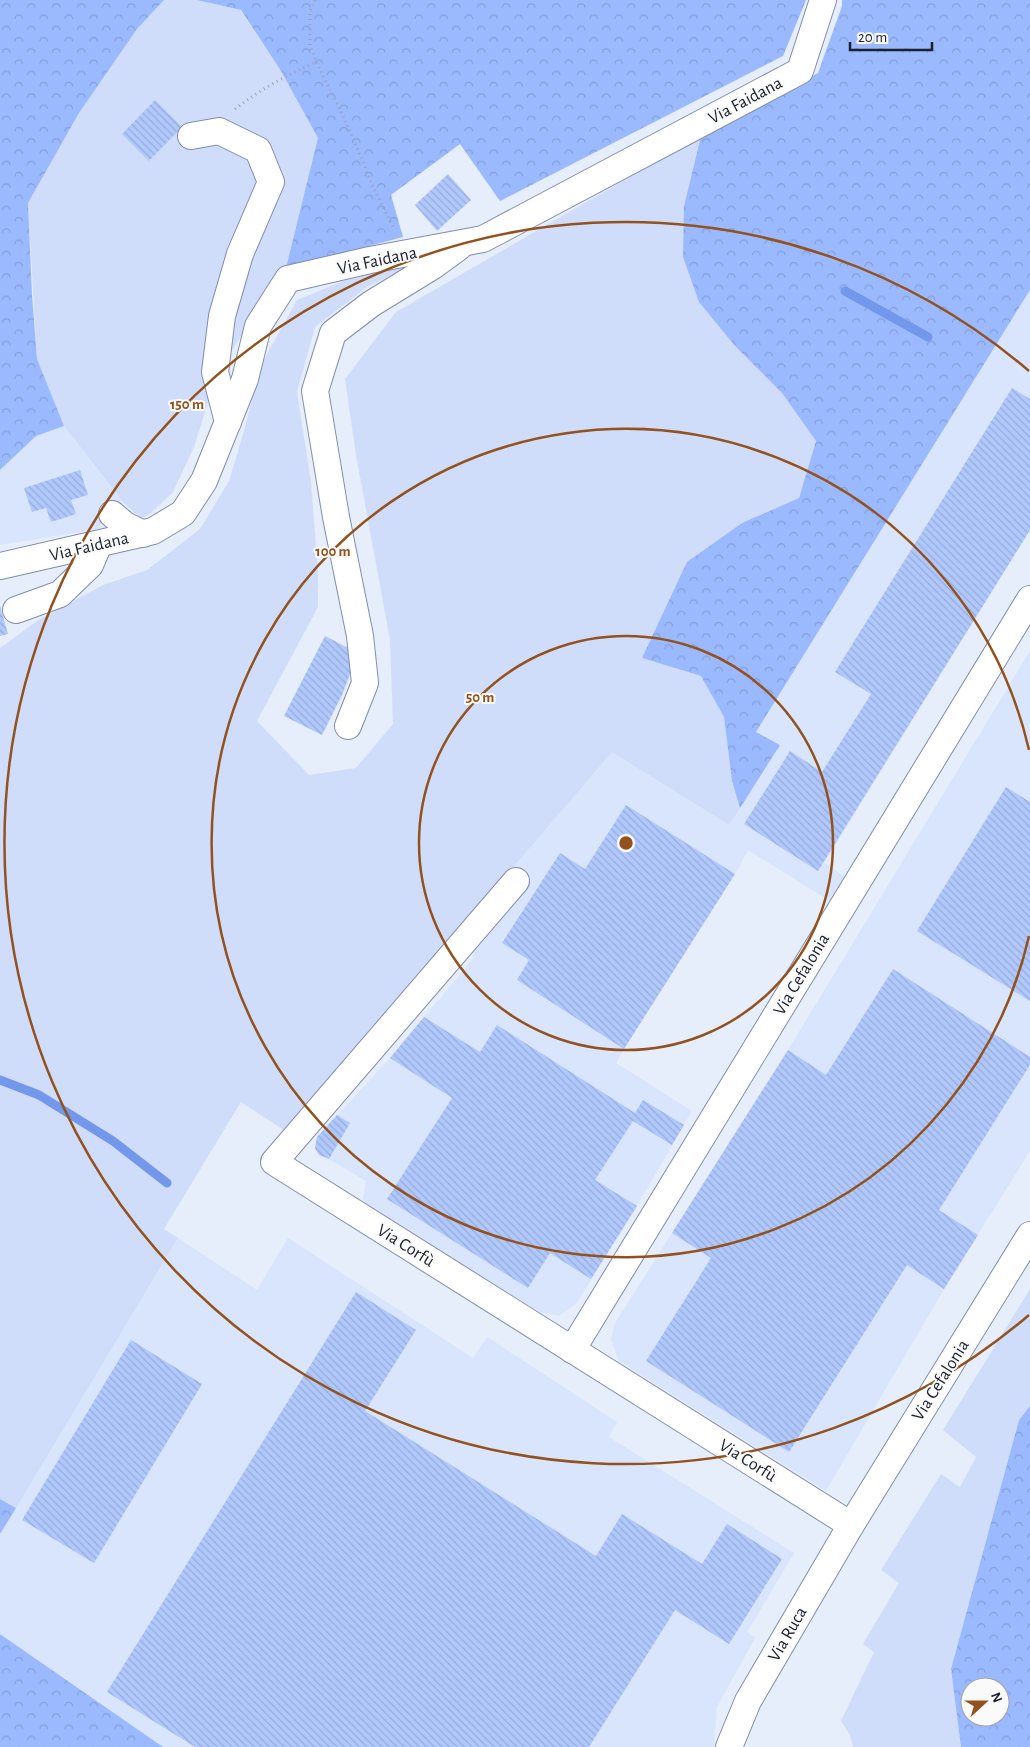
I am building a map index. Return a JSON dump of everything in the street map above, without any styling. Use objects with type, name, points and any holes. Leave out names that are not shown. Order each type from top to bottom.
[{"type":"street","name":"Via Faidana","points":[[0,566],[143,534],[153,531],[183,513],[204,481],[228,422],[245,379],[258,326],[288,279],[370,260],[483,239],[800,71],[823,0]]},
{"type":"street","points":[[201,134],[219,131],[258,150],[271,182],[240,254],[222,316],[215,372],[228,422]]},
{"type":"street","points":[[348,726],[365,683],[360,636],[336,517],[315,391],[333,333],[371,304],[433,266],[466,242]]},
{"type":"street","points":[[112,514],[125,525],[143,534]]},
{"type":"street","points":[[16,610],[60,594],[90,566],[99,544]]},
{"type":"street","name":"Via Cefalonia","points":[[572,1350],[1030,599]]},
{"type":"street","name":"Via Corfù","points":[[516,881],[274,1162],[851,1525]]},
{"type":"street","name":"Via Cefalonia","points":[[851,1525],[1030,1235]]},
{"type":"street","name":"Via Ruca","points":[[729,1747],[748,1701],[851,1525]]},
{"type":"path","points":[[314,0],[310,11],[310,46],[363,161],[369,179],[396,234],[401,254]]},
{"type":"path","points":[[201,134],[260,90],[290,73],[316,62]]},
{"type":"shaded area","points":[[164,0],[197,0],[240,10],[281,71],[319,138],[286,268],[274,282],[216,377],[194,447],[173,492],[151,513],[141,519],[123,502],[64,426],[37,359],[28,203],[79,113],[137,29]]},
{"type":"shaded area","points":[[701,136],[684,206],[736,347],[782,393],[816,441],[799,498],[742,523],[642,658],[701,676],[724,717],[732,781],[740,808],[729,825],[612,752],[287,1132],[241,1102],[164,1229],[178,1238],[16,1508],[0,1499],[0,648],[40,619],[103,585],[147,570],[200,529],[229,481],[261,365],[297,300],[346,280],[410,265],[367,287],[315,327],[297,392],[311,482],[318,574],[318,607],[257,721],[309,775],[356,768],[393,724],[390,640],[356,455],[345,379],[396,312]]},
{"type":"shaded area","points":[[1030,290],[1030,530],[824,863],[848,879],[833,903],[748,850],[735,874],[624,1049],[616,1063],[692,1111],[637,1206],[576,1304],[559,1316],[540,1312],[373,1214],[363,1200],[366,1181],[319,1155],[315,1148],[317,1137],[390,1058],[473,959],[474,945],[508,874],[612,751],[729,825],[779,744],[756,732]]},
{"type":"shaded area","points":[[64,426],[123,503],[98,529],[0,545],[0,470],[36,436]]},
{"type":"shaded area","points":[[1030,651],[1030,1151],[944,1289],[826,1491],[619,1361],[611,1339],[615,1323],[788,1050]]},
{"type":"shaded area","points":[[178,1238],[257,1290],[288,1238],[473,1358],[487,1337],[617,1422],[609,1437],[794,1553],[747,1632],[755,1638],[717,1707],[714,1747],[163,1747],[0,1634],[0,1534]]},
{"type":"shaded area","points":[[1030,1289],[1030,1406],[1019,1420],[951,1669],[961,1747],[853,1747],[850,1735],[841,1721],[874,1652],[863,1644],[899,1583],[881,1570],[941,1474],[960,1487],[976,1457],[943,1430]]},
{"type":"green space","points":[[0,0],[164,0],[137,29],[79,113],[28,203],[37,359],[64,426],[36,436],[0,470]]},
{"type":"green space","points":[[197,0],[806,0],[783,56],[500,201],[460,144],[391,195],[403,237],[286,268],[318,138],[281,71],[241,10]]},
{"type":"green space","points":[[842,0],[1030,0],[1030,290],[756,732],[780,745],[740,808],[732,781],[724,717],[701,676],[642,658],[687,562],[742,523],[799,498],[816,441],[782,393],[736,347],[699,302],[683,257],[684,206],[701,136],[818,73],[842,6]]},
{"type":"green space","points":[[1030,1406],[1030,1747],[961,1747],[951,1669],[1019,1420]]},
{"type":"green space","points":[[0,1499],[16,1508],[0,1534]]},
{"type":"green space","points":[[0,1634],[163,1747],[0,1747]]},
{"type":"building","points":[[155,100],[182,127],[149,161],[122,134]]},
{"type":"building","points":[[448,174],[471,200],[437,231],[415,205]]},
{"type":"building","points":[[1012,388],[1030,399],[1030,530],[818,871],[744,824],[790,751],[822,772],[871,694],[835,672]]},
{"type":"building","points":[[80,470],[88,495],[71,500],[76,514],[51,522],[46,508],[32,512],[24,488]]},
{"type":"building","points":[[0,606],[8,634],[0,636]]},
{"type":"building","points":[[325,636],[358,653],[342,695],[322,735],[284,716]]},
{"type":"building","points":[[1006,787],[1030,802],[1030,1001],[917,931]]},
{"type":"building","points":[[626,805],[735,874],[624,1049],[517,980],[529,960],[502,943],[560,853],[585,869]]},
{"type":"building","points":[[893,969],[1030,1057],[1030,1065],[939,1210],[978,1235],[944,1289],[907,1265],[789,1452],[646,1361],[711,1258],[672,1233],[788,1050],[826,1075]]},
{"type":"building","points":[[424,1017],[480,1052],[497,1025],[635,1113],[643,1100],[684,1125],[672,1145],[633,1121],[595,1180],[637,1206],[591,1279],[550,1253],[528,1288],[387,1199],[452,1098],[390,1058]]},
{"type":"building","points":[[337,1115],[350,1123],[329,1159],[319,1155],[315,1148],[317,1137]]},
{"type":"building","points":[[356,1292],[416,1330],[365,1411],[596,1556],[622,1514],[702,1564],[727,1524],[782,1559],[729,1644],[675,1610],[589,1747],[195,1747],[107,1692]]},
{"type":"building","points":[[131,1340],[202,1384],[94,1563],[22,1520]]},
{"type":"waterway","points":[[845,291],[928,337]]},
{"type":"waterway","points":[[0,1080],[39,1095],[113,1141],[167,1183]]}]
